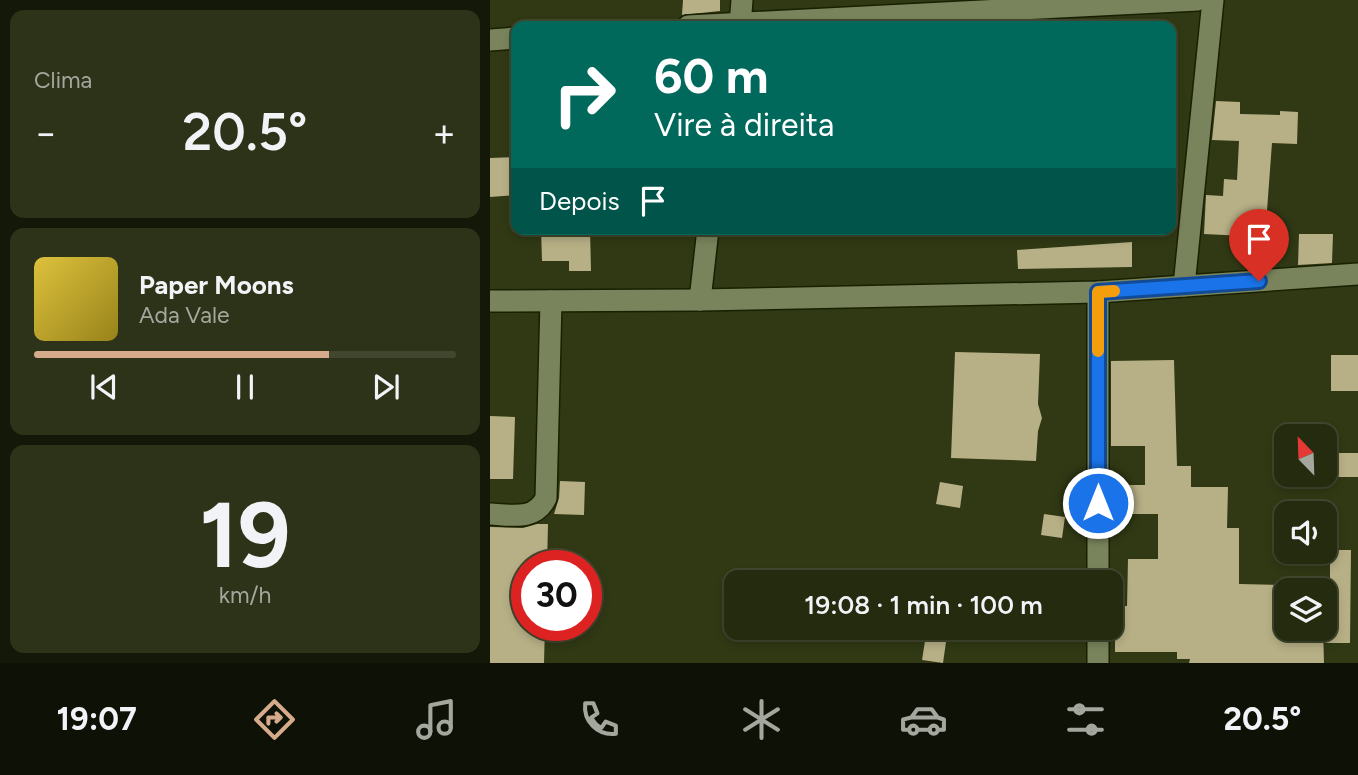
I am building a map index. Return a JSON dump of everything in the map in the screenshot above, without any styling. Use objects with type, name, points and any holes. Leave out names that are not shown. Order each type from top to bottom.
[{"type":"street","points":[[740,21],[742,0]]},
{"type":"street","points":[[797,21],[1198,0]]},
{"type":"street","points":[[1184,286],[1213,0]]},
{"type":"street","points":[[490,40],[511,38]]},
{"type":"street","points":[[700,300],[707,235]]},
{"type":"street","points":[[490,301],[700,300],[1098,292],[1358,274]]},
{"type":"street","points":[[1098,292],[1098,570]]},
{"type":"street","points":[[490,514],[520,516],[532,513],[541,508],[546,498],[551,301]]},
{"type":"street","points":[[1098,640],[1098,663]]},
{"type":"building","points":[[683,0],[720,0],[720,11],[682,15]]},
{"type":"building","points":[[1216,101],[1240,102],[1240,114],[1280,115],[1280,111],[1298,112],[1297,144],[1272,143],[1265,237],[1204,234],[1206,195],[1223,196],[1224,179],[1237,180],[1239,141],[1212,140]]},
{"type":"building","points":[[511,157],[511,195],[490,197],[490,158]]},
{"type":"building","points":[[1299,234],[1333,234],[1332,263],[1298,265]]},
{"type":"building","points":[[541,235],[590,235],[591,271],[569,271],[569,261],[542,261]]},
{"type":"building","points":[[1132,242],[1132,267],[1018,269],[1017,250]]},
{"type":"building","points":[[955,352],[1040,354],[1038,404],[1042,418],[1038,431],[1036,461],[951,458]]},
{"type":"building","points":[[1331,355],[1358,355],[1358,391],[1331,391]]},
{"type":"building","points":[[1174,360],[1177,466],[1191,466],[1191,487],[1228,487],[1227,528],[1239,528],[1239,584],[1274,585],[1274,641],[1323,641],[1324,663],[1189,663],[1190,659],[1177,659],[1177,652],[1115,652],[1115,640],[1123,640],[1128,559],[1158,559],[1158,514],[1113,514],[1113,485],[1145,485],[1145,446],[1111,446],[1111,361]]},
{"type":"building","points":[[490,416],[515,417],[513,479],[490,479]]},
{"type":"building","points":[[1337,453],[1358,453],[1358,477],[1337,477]]},
{"type":"building","points":[[560,481],[585,482],[584,515],[554,514]]},
{"type":"building","points":[[940,482],[963,486],[960,508],[936,504]]},
{"type":"building","points":[[1044,514],[1065,517],[1062,538],[1041,535]]},
{"type":"building","points":[[548,524],[547,550],[511,550],[511,641],[545,641],[544,663],[490,663],[490,527],[523,528]]},
{"type":"building","points":[[1337,550],[1351,550],[1350,643],[1325,643],[1337,641],[1337,578],[1330,578],[1330,564],[1337,564]]},
{"type":"building","points":[[925,640],[946,640],[943,663],[922,660]]},
{"type":"slow traffic","points":[[1098,351],[1098,292],[1114,291]]},
{"type":"route","points":[[1098,503],[1098,292],[1259,281]]}]
